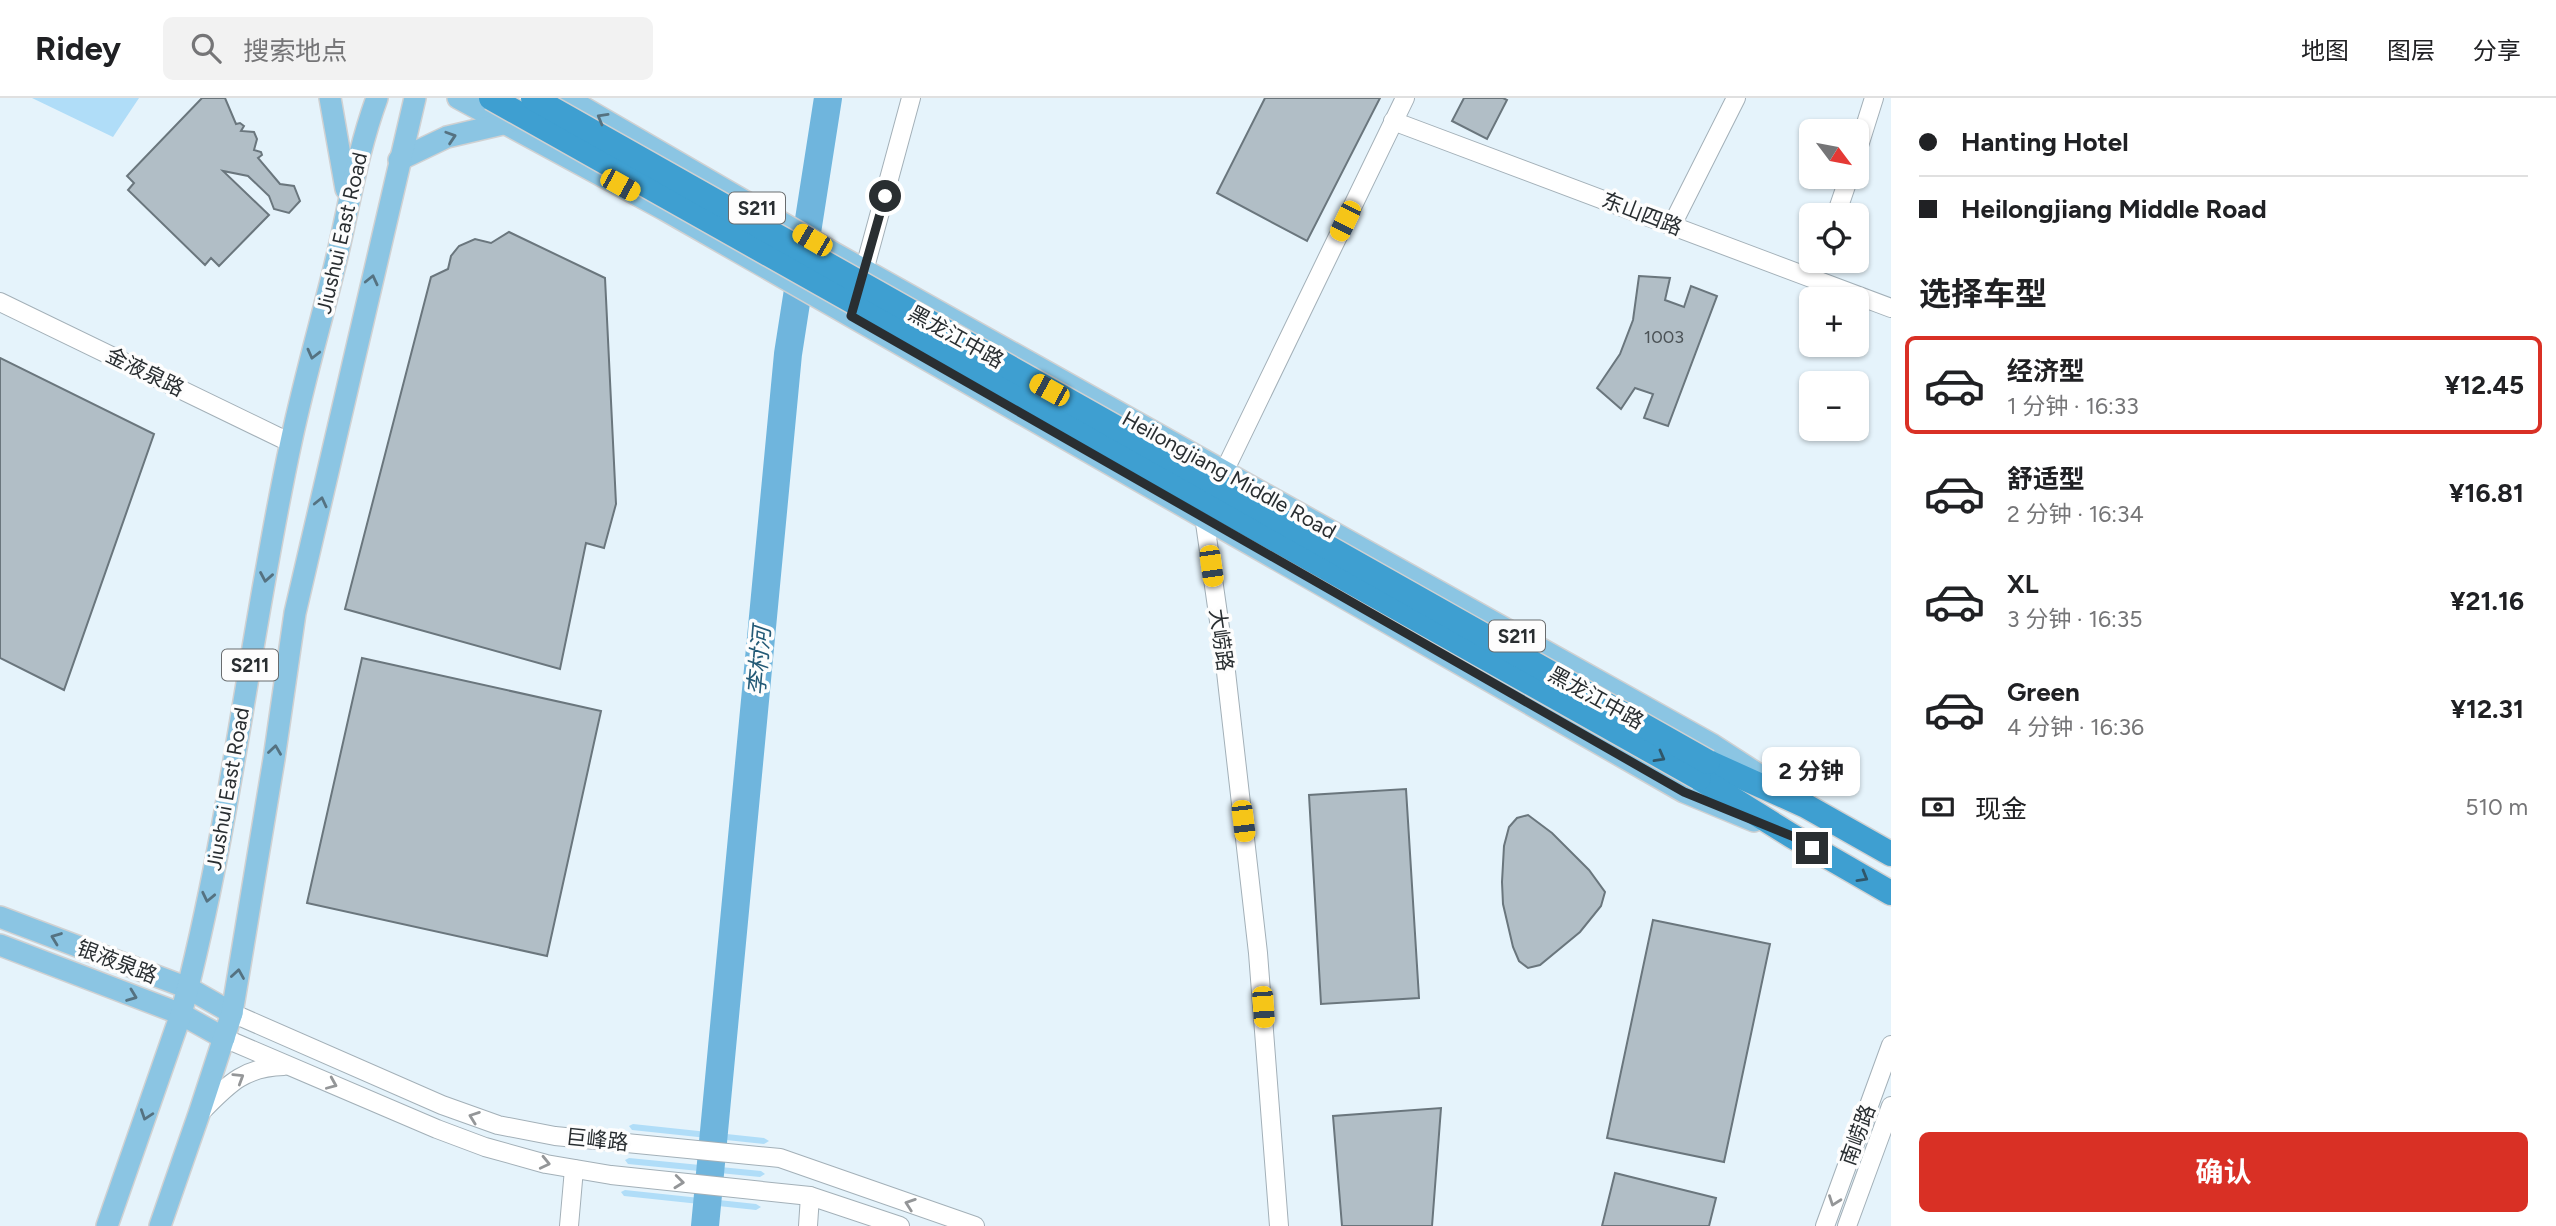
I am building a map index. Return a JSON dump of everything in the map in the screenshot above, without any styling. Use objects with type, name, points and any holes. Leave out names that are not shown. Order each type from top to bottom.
[{"type":"highway","name":"黑龙江中路","points":[[491,98],[1703,770]]},
{"type":"highway","name":"黑龙江中路","points":[[533,98],[1703,770]]},
{"type":"highway","points":[[1703,770],[1806,806]]},
{"type":"highway","points":[[1703,770],[1792,836]]},
{"type":"highway","name":"Heilongjiang Middle Road","points":[[1806,806],[1891,853]]},
{"type":"highway","name":"S211","points":[[1792,836],[1891,893]]},
{"type":"main road","points":[[330,98],[348,200]]},
{"type":"main road","name":"Jiushui East Road","points":[[107,1226],[188,988],[209,893],[291,443],[341,242],[348,200],[377,98]]},
{"type":"main road","name":"Jiushui East Road","points":[[160,1226],[232,1013],[295,613],[415,98]]},
{"type":"main road","name":"S211","points":[[458,98],[665,210],[1684,792],[1792,836]]},
{"type":"main road","name":"Heilongjiang Middle Road","points":[[567,98],[834,253],[1713,745],[1806,806]]},
{"type":"main road","points":[[399,160],[447,137],[507,123]]},
{"type":"main road","name":"银液泉路","points":[[0,917],[188,988],[232,1013]]},
{"type":"main road","name":"银液泉路","points":[[0,945],[181,1014],[224,1038]]},
{"type":"street","points":[[851,316],[911,98]]},
{"type":"street","points":[[1204,516],[1405,98]]},
{"type":"street","points":[[1672,225],[1737,98]]},
{"type":"street","points":[[1867,119],[1874,98]]},
{"type":"street","name":"东山四路","points":[[1393,121],[1891,308]]},
{"type":"street","points":[[1816,279],[1818,273]]},
{"type":"street","name":"金液泉路","points":[[0,302],[291,443]]},
{"type":"street","name":"大崂路","points":[[1204,516],[1225,663],[1258,953],[1279,1226]]},
{"type":"street","name":"巨峰路","points":[[232,1013],[442,1105],[498,1125],[555,1136],[780,1158],[975,1226]]},
{"type":"street","name":"巨峰路","points":[[224,1038],[461,1138],[534,1160],[611,1175],[810,1196],[900,1226]]},
{"type":"street","name":"南崂路","points":[[1825,1226],[1891,1045]]},
{"type":"street","points":[[199,1114],[229,1084],[245,1073],[265,1066],[290,1066]]},
{"type":"street","name":"南崂路","points":[[1847,1226],[1891,1106]]},
{"type":"street","points":[[569,1226],[574,1169]]},
{"type":"street","points":[[808,1226],[810,1196]]},
{"type":"shaded area","points":[[32,98],[139,98],[113,137]]},
{"type":"shaded area","points":[[633,1124],[764,1138],[769,1141],[764,1144],[632,1130],[629,1126]]},
{"type":"shaded area","points":[[629,1158],[761,1171],[765,1174],[760,1177],[628,1164],[625,1160]]},
{"type":"shaded area","points":[[625,1190],[756,1204],[761,1207],[756,1210],[624,1196],[621,1192]]},
{"type":"building","points":[[202,98],[225,98],[236,124],[244,126],[241,131],[254,132],[257,139],[254,150],[262,155],[258,158],[280,184],[294,186],[300,201],[289,213],[274,209],[269,196],[248,176],[223,171],[269,215],[219,266],[211,258],[205,265],[128,190],[134,183],[127,176]]},
{"type":"building","points":[[1265,98],[1380,98],[1307,241],[1217,193]]},
{"type":"building","points":[[1464,98],[1507,100],[1487,139],[1452,121]]},
{"type":"building","points":[[509,232],[605,278],[616,504],[604,548],[586,543],[560,669],[345,609],[431,277],[448,269],[451,256],[459,246],[475,239],[491,243]]},
{"type":"building","points":[[1639,276],[1670,278],[1665,300],[1684,307],[1691,286],[1717,296],[1668,426],[1644,418],[1653,394],[1635,388],[1621,409],[1597,388],[1620,354],[1633,320]]},
{"type":"building","points":[[0,358],[154,434],[64,690],[0,658]]},
{"type":"building","points":[[362,658],[601,711],[547,956],[307,903]]},
{"type":"building","points":[[1406,789],[1419,998],[1321,1004],[1309,795]]},
{"type":"building","points":[[1528,815],[1552,833],[1589,870],[1605,892],[1601,906],[1580,932],[1540,965],[1528,968],[1519,961],[1513,947],[1503,904],[1502,882],[1504,846],[1509,827],[1517,818]]},
{"type":"building","points":[[1653,920],[1770,944],[1724,1162],[1607,1138]]},
{"type":"building","points":[[1441,1108],[1432,1226],[1342,1226],[1333,1116]]},
{"type":"building","points":[[1615,1173],[1716,1198],[1709,1226],[1602,1226]]},
{"type":"waterway","name":"李村河","points":[[705,1226],[788,354],[828,98]]},
{"type":"route","points":[[885,196],[851,316],[1684,792],[1792,836],[1812,848]]}]
